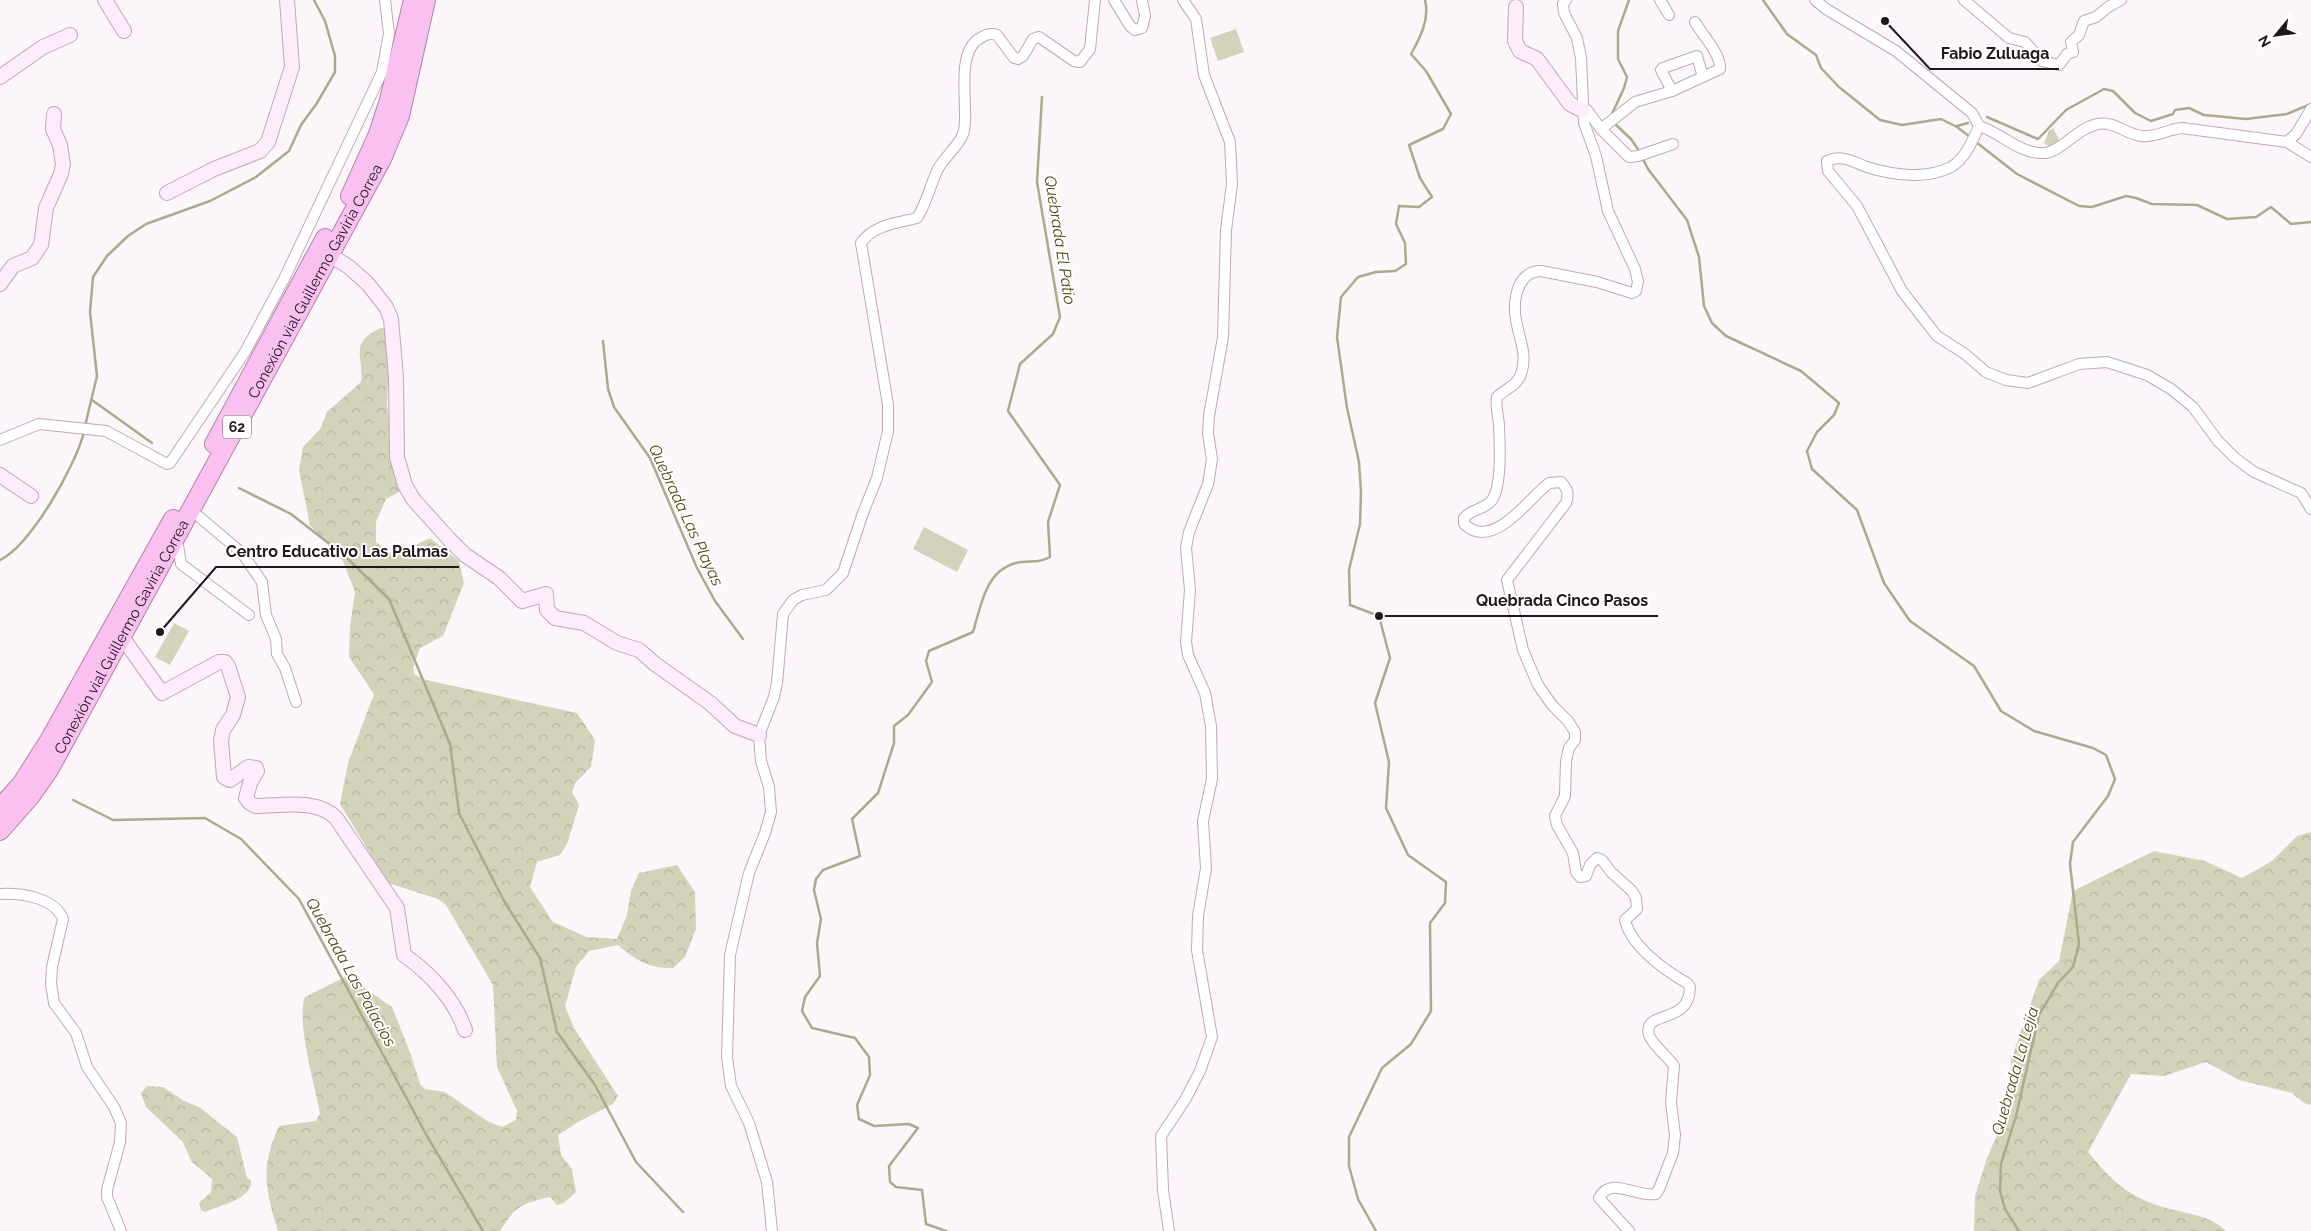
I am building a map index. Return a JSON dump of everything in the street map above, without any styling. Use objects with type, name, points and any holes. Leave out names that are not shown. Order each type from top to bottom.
[{"type":"highway","name":"Conexión vial Guillermo Gaviria Correa","points":[[0,808],[22,783],[50,739],[350,196],[378,134],[390,100],[389,72],[413,0]]},
{"type":"highway","name":"Conexión vial Guillermo Gaviria Correa","points":[[0,831],[30,797],[49,770],[378,167],[395,130],[417,46],[426,0]]},
{"type":"street","points":[[105,0],[124,31]]},
{"type":"street","points":[[166,193],[260,151],[268,142],[292,66],[287,0]]},
{"type":"street","points":[[0,440],[39,424],[50,424],[106,432],[167,464],[173,460],[245,352],[389,72],[389,34],[385,0]]},
{"type":"street","points":[[772,1231],[771,1207],[766,1177],[749,1123],[732,1086],[727,1057],[730,955],[751,866],[765,833],[771,812],[769,787],[761,761],[760,735],[777,683],[783,614],[793,600],[802,595],[826,590],[844,573],[863,513],[877,478],[888,431],[888,405],[860,243],[866,236],[882,226],[917,218],[922,210],[938,169],[962,135],[965,124],[963,94],[966,69],[969,51],[976,40],[984,36],[997,35],[1014,58],[1018,59],[1023,56],[1033,39],[1039,36],[1074,61],[1080,62],[1090,49],[1095,0]]},
{"type":"street","points":[[1114,0],[1130,26],[1135,30],[1142,28],[1145,16],[1142,0]]},
{"type":"street","points":[[1168,1231],[1163,1190],[1161,1136],[1185,1100],[1200,1071],[1212,1037],[1197,950],[1198,916],[1206,868],[1202,821],[1212,778],[1211,726],[1205,693],[1188,655],[1186,642],[1190,590],[1186,548],[1189,532],[1208,484],[1212,459],[1208,433],[1209,416],[1223,337],[1226,234],[1232,184],[1230,142],[1204,75],[1196,19],[1183,0]]},
{"type":"street","points":[[1566,0],[1562,4],[1564,13],[1577,38],[1580,58],[1584,124],[1596,156],[1608,211],[1635,269],[1638,282],[1636,291],[1628,293],[1597,282],[1541,271],[1535,271],[1525,276],[1516,296],[1515,312],[1523,345],[1522,371],[1519,380],[1496,397],[1499,426],[1499,469],[1496,493],[1487,506],[1468,512],[1464,518],[1464,524],[1469,528],[1481,531],[1491,530],[1504,525],[1514,518],[1549,483],[1561,482],[1566,488],[1568,496],[1566,503],[1507,580],[1523,650],[1538,685],[1575,732],[1566,761],[1565,796],[1556,816],[1558,824],[1573,853],[1576,872],[1580,877],[1586,876],[1590,865],[1598,858],[1602,860],[1611,872],[1632,891],[1636,898],[1637,909],[1625,920],[1627,928],[1640,946],[1687,983],[1690,988],[1687,1001],[1675,1015],[1657,1018],[1651,1022],[1649,1028],[1649,1036],[1674,1066],[1671,1102],[1674,1135],[1673,1153],[1659,1189],[1656,1194],[1647,1195],[1622,1188],[1610,1187],[1602,1192],[1599,1198],[1629,1231]]},
{"type":"street","points":[[1660,0],[1669,15]]},
{"type":"street","points":[[1815,0],[1826,9],[1896,51],[1968,110],[1975,117],[1979,126]]},
{"type":"street","points":[[1964,0],[2009,38],[2025,42],[2038,59],[2054,65],[2059,65],[2067,54],[2073,52],[2071,42],[2079,34],[2084,21],[2096,17],[2108,6],[2121,0]]},
{"type":"street","points":[[1516,7],[1515,41],[1520,51],[1537,59],[1570,104],[1582,110],[1587,110],[1629,156],[1673,144]]},
{"type":"street","points":[[1603,127],[1635,102],[1672,91],[1721,68],[1712,45],[1704,38],[1696,22]]},
{"type":"street","points":[[0,77],[43,47],[70,35]]},
{"type":"street","points":[[1672,91],[1661,70],[1662,68],[1697,56],[1702,77]]},
{"type":"street","points":[[2288,142],[2296,134],[2311,109]]},
{"type":"street","points":[[0,284],[13,266],[32,258],[41,244],[46,208],[61,174],[63,164],[60,145],[53,128],[54,114]]},
{"type":"street","points":[[1979,126],[1987,128],[2009,142],[2044,153],[2056,150],[2079,132],[2099,124],[2109,124],[2139,136],[2152,136],[2182,128],[2288,142],[2311,158]]},
{"type":"street","points":[[1979,126],[1970,144],[1951,167],[1925,173],[1899,175],[1843,158],[1834,158],[1827,161],[1826,165],[1828,171],[1857,206],[1902,291],[1937,336],[1986,372],[2006,380],[2028,382],[2079,364],[2107,362],[2148,375],[2171,389],[2193,407],[2218,441],[2235,458],[2254,472],[2301,493],[2311,509]]},
{"type":"street","points":[[330,254],[349,267],[368,284],[386,307],[391,319],[396,377],[397,457],[405,485],[413,499],[466,555],[499,578],[522,601],[546,594],[547,610],[554,618],[584,623],[617,643],[639,650],[655,664],[710,703],[735,726],[760,735]]},
{"type":"street","points":[[0,475],[31,496]]},
{"type":"street","points":[[191,510],[242,553],[262,582],[266,615],[276,639],[276,654],[285,668],[296,702]]},
{"type":"street","points":[[176,538],[181,564],[249,615]]},
{"type":"street","points":[[160,567],[181,564]]},
{"type":"street","points":[[122,637],[162,693],[219,662],[225,662],[238,697],[233,714],[223,730],[221,740],[224,777],[230,780],[248,767],[256,768],[257,771],[250,782],[246,798],[250,803],[256,806],[316,806],[329,811],[336,818],[397,908],[404,954],[421,968],[453,1003],[465,1030]]},
{"type":"street","points":[[0,894],[12,894],[47,902],[55,907],[63,919],[52,967],[51,983],[54,1003],[76,1033],[87,1067],[114,1108],[121,1123],[120,1142],[107,1190],[107,1197],[121,1231]]},
{"type":"green space","points":[[1236,29],[1244,52],[1218,61],[1210,38]]},
{"type":"green space","points":[[2053,128],[2060,141],[2050,147],[2044,143],[2049,131]]},
{"type":"green space","points":[[381,328],[388,329],[390,336],[387,405],[395,465],[400,483],[399,492],[386,499],[376,522],[376,542],[393,556],[430,538],[459,561],[464,583],[443,636],[420,648],[413,668],[415,675],[426,680],[577,713],[595,740],[591,767],[576,782],[572,792],[579,805],[567,844],[560,855],[537,862],[530,887],[553,922],[587,937],[617,939],[627,915],[631,891],[639,873],[677,865],[695,892],[696,929],[685,957],[673,968],[650,965],[631,955],[618,945],[589,951],[576,967],[565,1006],[574,1028],[618,1096],[613,1104],[578,1122],[558,1135],[561,1155],[572,1169],[576,1192],[564,1203],[557,1205],[550,1197],[525,1204],[510,1216],[500,1231],[278,1231],[266,1178],[269,1154],[279,1126],[316,1121],[320,1113],[304,1037],[303,1008],[305,997],[347,976],[392,1007],[420,1084],[425,1089],[445,1092],[487,1121],[502,1127],[516,1120],[517,1111],[497,1067],[493,985],[446,905],[438,899],[388,883],[340,804],[348,763],[374,694],[349,657],[350,627],[355,592],[343,561],[310,525],[299,470],[303,447],[320,429],[327,412],[361,382],[361,345],[364,339]]},
{"type":"green space","points":[[924,527],[968,550],[957,572],[913,549]]},
{"type":"green space","points":[[174,623],[189,631],[170,665],[155,657]]},
{"type":"green space","points":[[2311,832],[2311,1105],[2304,1103],[2292,1093],[2239,1080],[2206,1062],[2164,1076],[2131,1074],[2088,1152],[2109,1176],[2131,1193],[2151,1203],[2210,1220],[2226,1231],[1974,1231],[1975,1196],[1987,1158],[2008,1109],[2011,1060],[2039,980],[2059,961],[2073,891],[2154,851],[2205,861],[2242,878],[2272,861],[2297,836]]},
{"type":"green space","points":[[147,1086],[163,1087],[184,1101],[199,1107],[237,1137],[247,1178],[251,1180],[247,1192],[234,1201],[205,1212],[201,1210],[199,1203],[211,1192],[212,1179],[191,1161],[183,1142],[146,1107],[141,1093]]},
{"type":"waterway","points":[[85,426],[97,376],[90,312],[93,277],[107,256],[128,236],[146,224],[210,201],[256,177],[289,151],[301,125],[317,103],[335,72],[335,56],[325,21],[314,0]]},
{"type":"waterway","points":[[1376,1231],[1358,1199],[1349,1166],[1349,1137],[1382,1068],[1411,1044],[1431,1011],[1430,923],[1445,903],[1446,882],[1408,855],[1386,808],[1389,762],[1375,703],[1390,658],[1379,616],[1350,605],[1349,570],[1360,524],[1361,492],[1359,462],[1347,408],[1337,337],[1341,297],[1358,277],[1376,272],[1395,271],[1406,264],[1405,243],[1396,224],[1399,206],[1419,207],[1432,197],[1420,178],[1409,145],[1443,129],[1451,114],[1426,71],[1411,54],[1421,35],[1425,21],[1425,0]]},
{"type":"waterway","name":"Quebrada La Lejía","points":[[1613,118],[1612,114],[1627,77],[1618,59],[1618,31],[1629,0]]},
{"type":"waterway","points":[[1763,0],[1787,34],[1816,55],[1821,68],[1839,87],[1880,120],[1902,125],[1941,119],[1957,127],[1970,137]]},
{"type":"waterway","points":[[1987,117],[2038,139],[2066,110],[2104,89],[2113,91],[2135,113],[2151,121],[2173,114],[2175,110],[2189,108],[2204,115],[2246,119],[2287,114],[2311,104]]},
{"type":"waterway","name":"Quebrada El Patio","points":[[946,1231],[926,1224],[922,1190],[896,1187],[890,1182],[889,1166],[918,1128],[909,1124],[874,1126],[859,1119],[857,1105],[870,1075],[869,1057],[855,1038],[812,1028],[802,1011],[805,997],[820,976],[817,943],[821,919],[814,890],[816,879],[823,870],[860,856],[852,819],[878,793],[894,743],[894,726],[908,715],[932,682],[926,661],[929,651],[973,632],[982,601],[991,581],[1006,567],[1016,563],[1050,557],[1048,522],[1060,485],[1008,411],[1020,364],[1053,334],[1060,317],[1037,182],[1042,97]]},
{"type":"waterway","name":"Quebrada La Lejía","points":[[1614,123],[1631,139],[1640,152]]},
{"type":"waterway","points":[[1957,126],[1968,123]]},
{"type":"waterway","points":[[1976,142],[2017,174],[2079,206],[2092,207],[2126,196],[2152,204],[2197,205],[2227,219],[2256,217],[2271,207],[2291,224],[2311,222]]},
{"type":"waterway","name":"Quebrada La Lejía","points":[[1642,157],[1648,169],[1687,220],[1699,257],[1704,306],[1712,323],[1726,336],[1801,371],[1839,403],[1834,415],[1817,432],[1807,451],[1812,469],[1857,510],[1884,583],[1910,621],[1974,666],[2001,711],[2034,731],[2093,748],[2106,755],[2115,779],[2108,796],[2073,842],[2070,864],[2079,944],[2073,967],[2058,983],[2039,1015],[2016,1116],[2001,1164],[2000,1191],[2005,1209],[2019,1231]]},
{"type":"waterway","name":"Quebrada Las Playas","points":[[603,341],[608,389],[614,407],[650,458],[697,568],[715,601],[743,639]]},
{"type":"waterway","points":[[92,400],[152,443]]},
{"type":"waterway","points":[[0,560],[12,552],[25,538],[51,503],[72,464],[84,432]]},
{"type":"waterway","points":[[239,488],[291,514],[345,556],[389,599],[450,744],[459,813],[504,901],[540,958],[557,1032],[595,1085],[636,1162],[683,1212]]},
{"type":"waterway","name":"Quebrada Las Palacios","points":[[73,800],[113,820],[205,818],[241,839],[299,899],[427,1136],[483,1231]]},
{"type":"place","name":"Fabio Zuluaga","points":[[1885,21]]},
{"type":"place","name":"Quebrada Cinco Pasos","points":[[1379,616]]},
{"type":"place","name":"Centro Educativo Las Palmas","points":[[160,632]]}]
